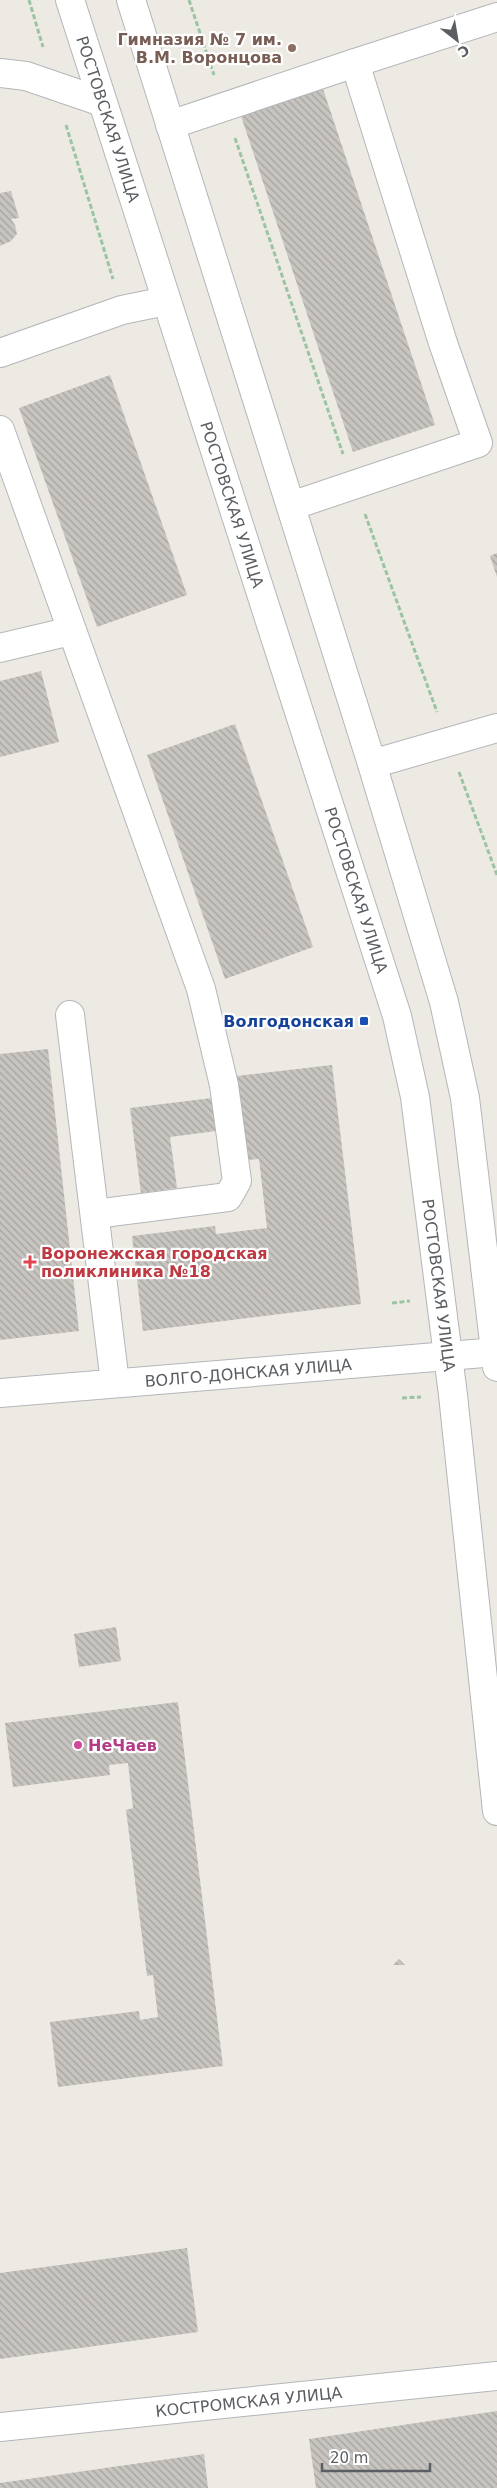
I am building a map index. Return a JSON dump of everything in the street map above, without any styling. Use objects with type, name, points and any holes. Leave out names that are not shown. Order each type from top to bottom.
[{"type":"street","name":"РОСТОВСКАЯ УЛИЦА","points":[[70,0],[398,1016],[415,1097],[448,1355],[497,1812]]},
{"type":"street","points":[[131,0],[372,764],[444,1002],[465,1098],[496,1357]]},
{"type":"street","points":[[170,125],[497,17]]},
{"type":"street","points":[[291,506],[478,443],[443,343],[355,63]]},
{"type":"street","points":[[0,73],[26,76],[102,102]]},
{"type":"street","points":[[0,353],[122,310],[166,301]]},
{"type":"street","points":[[0,430],[202,989],[224,1085],[238,1181],[228,1197],[95,1214]]},
{"type":"street","points":[[0,648],[72,631]]},
{"type":"street","points":[[372,764],[497,728]]},
{"type":"street","points":[[70,1015],[115,1383]]},
{"type":"street","name":"ВОЛГО-ДОНСКАЯ УЛИЦА","points":[[0,1393],[448,1355],[496,1357]]},
{"type":"street","name":"КОСТРОМСКАЯ УЛИЦА","points":[[0,2427],[497,2376]]},
{"type":"path","points":[[28,0],[122,310]]},
{"type":"path","points":[[189,0],[354,486],[497,875]]},
{"type":"building","points":[[323,89],[435,425],[353,452],[241,116]]},
{"type":"building","points":[[11,191],[19,218],[11,219],[17,234],[11,241],[0,246],[0,193]]},
{"type":"building","points":[[110,375],[187,595],[97,627],[19,408]]},
{"type":"building","points":[[497,553],[497,577],[490,556]]},
{"type":"building","points":[[41,671],[59,742],[0,757],[0,681]]},
{"type":"building","points":[[235,724],[313,947],[225,979],[147,755]]},
{"type":"building","points":[[48,1049],[79,1331],[0,1340],[0,1054]]},
{"type":"building","points":[[332,1065],[361,1304],[143,1331],[132,1236],[215,1226],[216,1234],[267,1228],[259,1159],[247,1160],[237,1076]]},
{"type":"building","points":[[212,1098],[216,1131],[170,1137],[177,1188],[141,1193],[130,1108]]},
{"type":"building","points":[[116,1627],[121,1661],[79,1667],[74,1634]]},
{"type":"building","points":[[178,1702],[223,2066],[58,2087],[50,2022],[139,2011],[140,2020],[158,2017],[153,1975],[147,1976],[126,1810],[133,1808],[128,1763],[109,1765],[110,1775],[13,1787],[5,1723]]},
{"type":"building","points":[[399,1959],[405,1965],[393,1965]]},
{"type":"building","points":[[187,2248],[198,2332],[0,2359],[0,2273]]},
{"type":"building","points":[[497,2411],[497,2488],[316,2488],[309,2439]]},
{"type":"building","points":[[204,2454],[208,2488],[0,2488],[0,2483]]},
{"type":"place","name":"Гимназия № 7 им. В.М. Воронцова","points":[[292,48]]},
{"type":"place","name":"Волгодонская","points":[[364,1021]]},
{"type":"place","name":"Воронежская городская поликлиника №18","points":[[30,1262]]},
{"type":"place","name":"НеЧаев","points":[[78,1745]]}]
